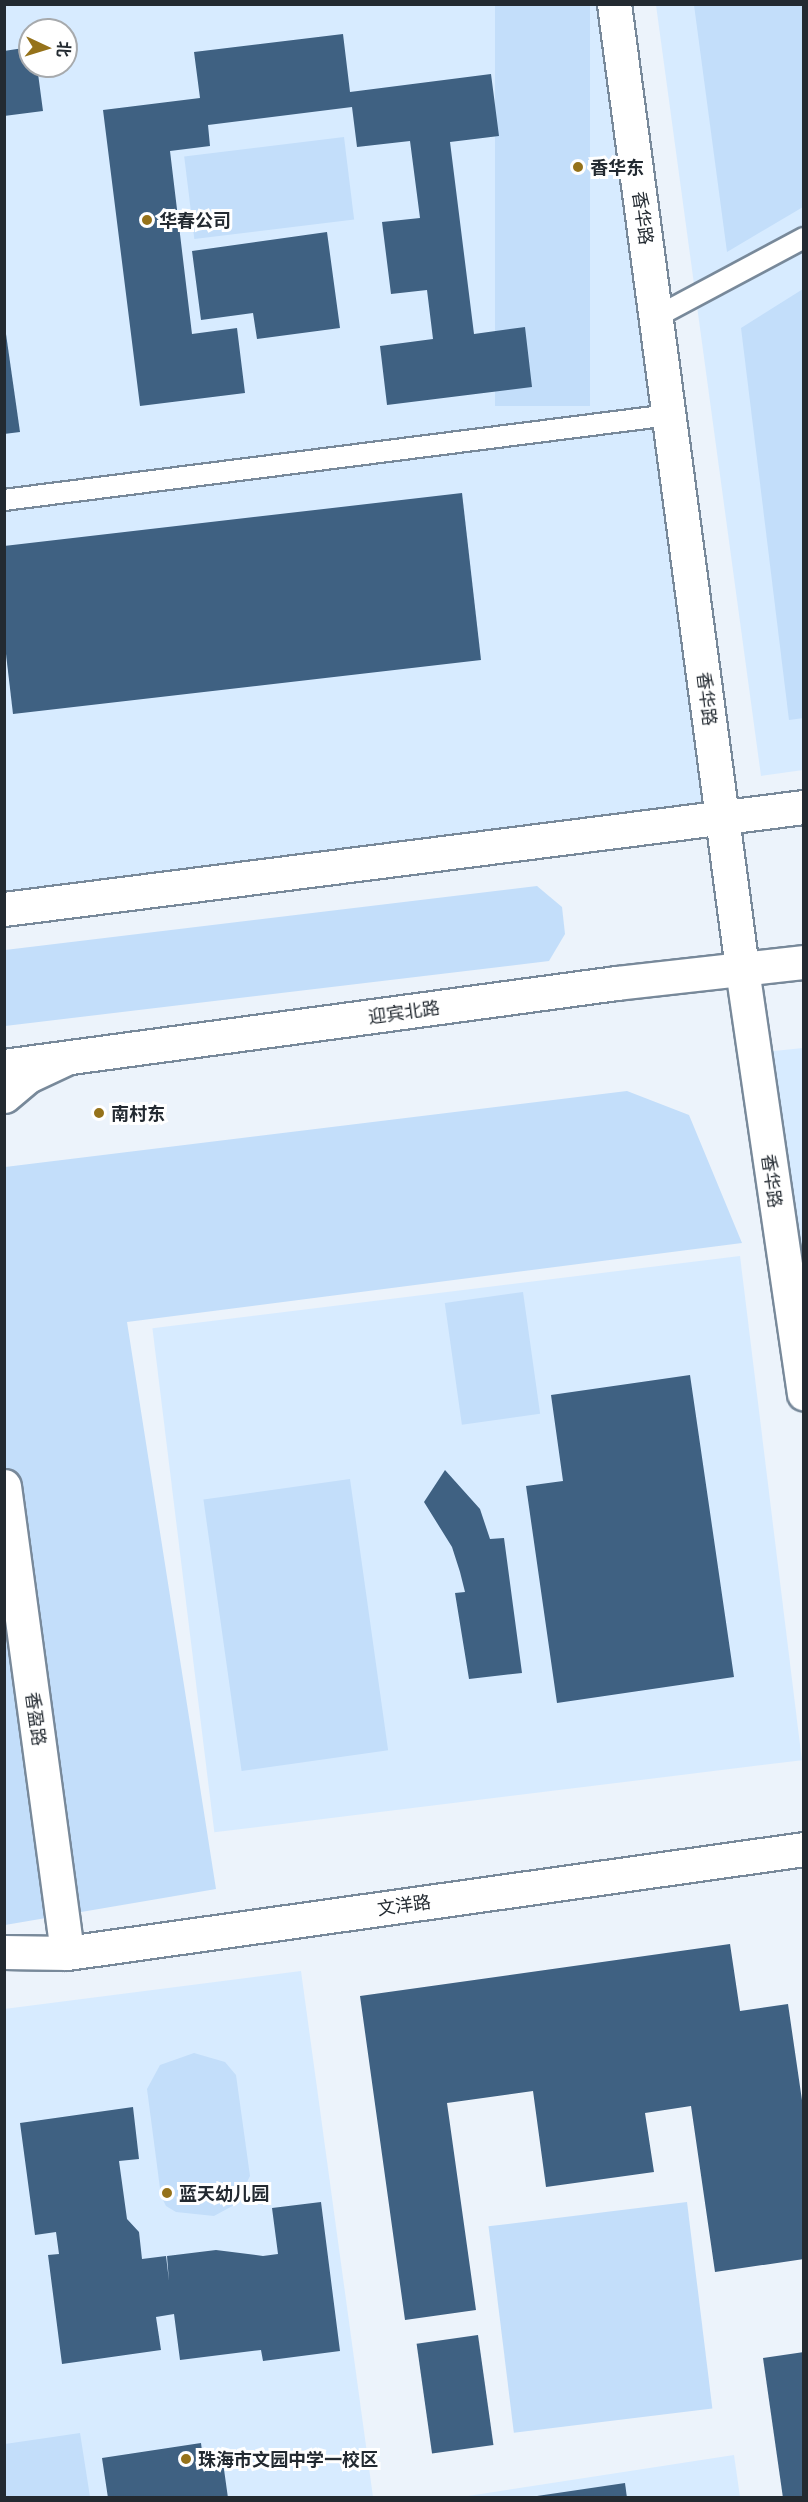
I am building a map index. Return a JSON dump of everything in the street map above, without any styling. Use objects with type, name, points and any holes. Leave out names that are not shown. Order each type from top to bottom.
[{"type":"street","name":"香华路","points":[[614,4],[742,969],[804,1394]]},
{"type":"street","points":[[4,909],[804,807]]},
{"type":"street","name":"迎宾北路","points":[[4,1066],[804,962]]},
{"type":"street","points":[[4,1096],[27,1076],[67,1058]]},
{"type":"street","name":"香盈路","points":[[4,1486],[67,1953]]},
{"type":"street","name":"文洋路","points":[[4,1952],[67,1953],[804,1849]]},
{"type":"lane","points":[[656,317],[804,238]]},
{"type":"lane","points":[[4,500],[669,415]]},
{"type":"shaded area","points":[[5,5],[614,5],[721,817],[5,909]]},
{"type":"shaded area","points":[[495,5],[590,5],[590,406],[495,406]]},
{"type":"shaded area","points":[[656,5],[803,5],[803,770],[761,776]]},
{"type":"shaded area","points":[[694,5],[803,5],[803,207],[727,252]]},
{"type":"shaded area","points":[[344,137],[354,219],[194,239],[184,157]]},
{"type":"shaded area","points":[[803,289],[804,718],[789,720],[741,328]]},
{"type":"shaded area","points":[[537,886],[562,907],[565,934],[549,961],[5,1026],[5,950]]},
{"type":"shaded area","points":[[803,1048],[803,1390],[754,1053]]},
{"type":"shaded area","points":[[627,1091],[689,1115],[742,1243],[127,1322],[216,1889],[5,1925],[5,1167]]},
{"type":"shaded area","points":[[740,1256],[802,1760],[214,1832],[152,1328]]},
{"type":"shaded area","points":[[523,1292],[540,1414],[462,1425],[445,1303]]},
{"type":"shaded area","points":[[350,1479],[388,1750],[242,1771],[203,1500]]},
{"type":"shaded area","name":"蓝天幼儿园","points":[[301,1971],[373,2497],[5,2497],[4,2009]]},
{"type":"shaded area","points":[[194,2053],[225,2062],[236,2075],[250,2176],[236,2204],[214,2216],[176,2212],[166,2206],[161,2196],[147,2089],[160,2065]]},
{"type":"shaded area","points":[[687,2202],[712,2408],[514,2433],[488,2226]]},
{"type":"shaded area","points":[[80,2433],[90,2497],[5,2497],[5,2444]]},
{"type":"shaded area","points":[[734,2455],[740,2497],[455,2498]]},
{"type":"building","name":"华春公司","points":[[343,34],[350,92],[491,74],[499,136],[450,142],[474,334],[525,327],[532,387],[387,405],[380,346],[433,339],[427,290],[391,294],[382,222],[420,218],[410,141],[357,147],[352,107],[208,125],[210,146],[170,151],[192,334],[237,328],[245,393],[140,406],[103,110],[200,98],[194,52]]},
{"type":"building","points":[[18,49],[18,78],[39,78],[43,111],[4,116],[4,51]]},
{"type":"building","points":[[327,232],[340,328],[257,339],[253,313],[201,320],[192,251]]},
{"type":"building","points":[[4,320],[20,432],[4,434]]},
{"type":"building","points":[[462,493],[481,660],[13,714],[4,637],[4,546]]},
{"type":"building","points":[[690,1375],[734,1677],[557,1703],[526,1486],[563,1481],[551,1395]]},
{"type":"building","points":[[445,1470],[480,1509],[490,1539],[504,1538],[522,1673],[469,1679],[455,1593],[465,1592],[460,1572],[452,1547],[424,1502]]},
{"type":"building","points":[[730,1944],[740,2011],[788,2004],[804,2114],[804,2259],[715,2272],[691,2106],[645,2113],[654,2172],[546,2187],[533,2091],[447,2103],[476,2310],[405,2320],[360,1996]]},
{"type":"building","points":[[133,2107],[139,2159],[119,2161],[127,2219],[139,2232],[142,2259],[166,2256],[169,2281],[167,2256],[216,2250],[263,2256],[278,2254],[272,2208],[321,2202],[340,2351],[263,2361],[261,2350],[180,2360],[174,2314],[156,2317],[161,2350],[62,2364],[48,2255],[59,2254],[56,2232],[35,2235],[20,2123]]},
{"type":"building","points":[[478,2335],[493,2445],[432,2454],[417,2344]]},
{"type":"building","points":[[804,2352],[804,2498],[783,2498],[763,2358]]},
{"type":"building","points":[[201,2443],[203,2459],[222,2455],[228,2498],[108,2498],[102,2458]]},
{"type":"building","points":[[625,2483],[627,2498],[537,2498],[537,2496]]},
{"type":"place","name":"香华东","points":[[578,167]]},
{"type":"place","name":"华春公司","points":[[147,220]]},
{"type":"place","name":"南村东","points":[[99,1113]]},
{"type":"place","name":"蓝天幼儿园","points":[[167,2193]]},
{"type":"place","name":"珠海市文园中学一校区","points":[[186,2459]]}]
